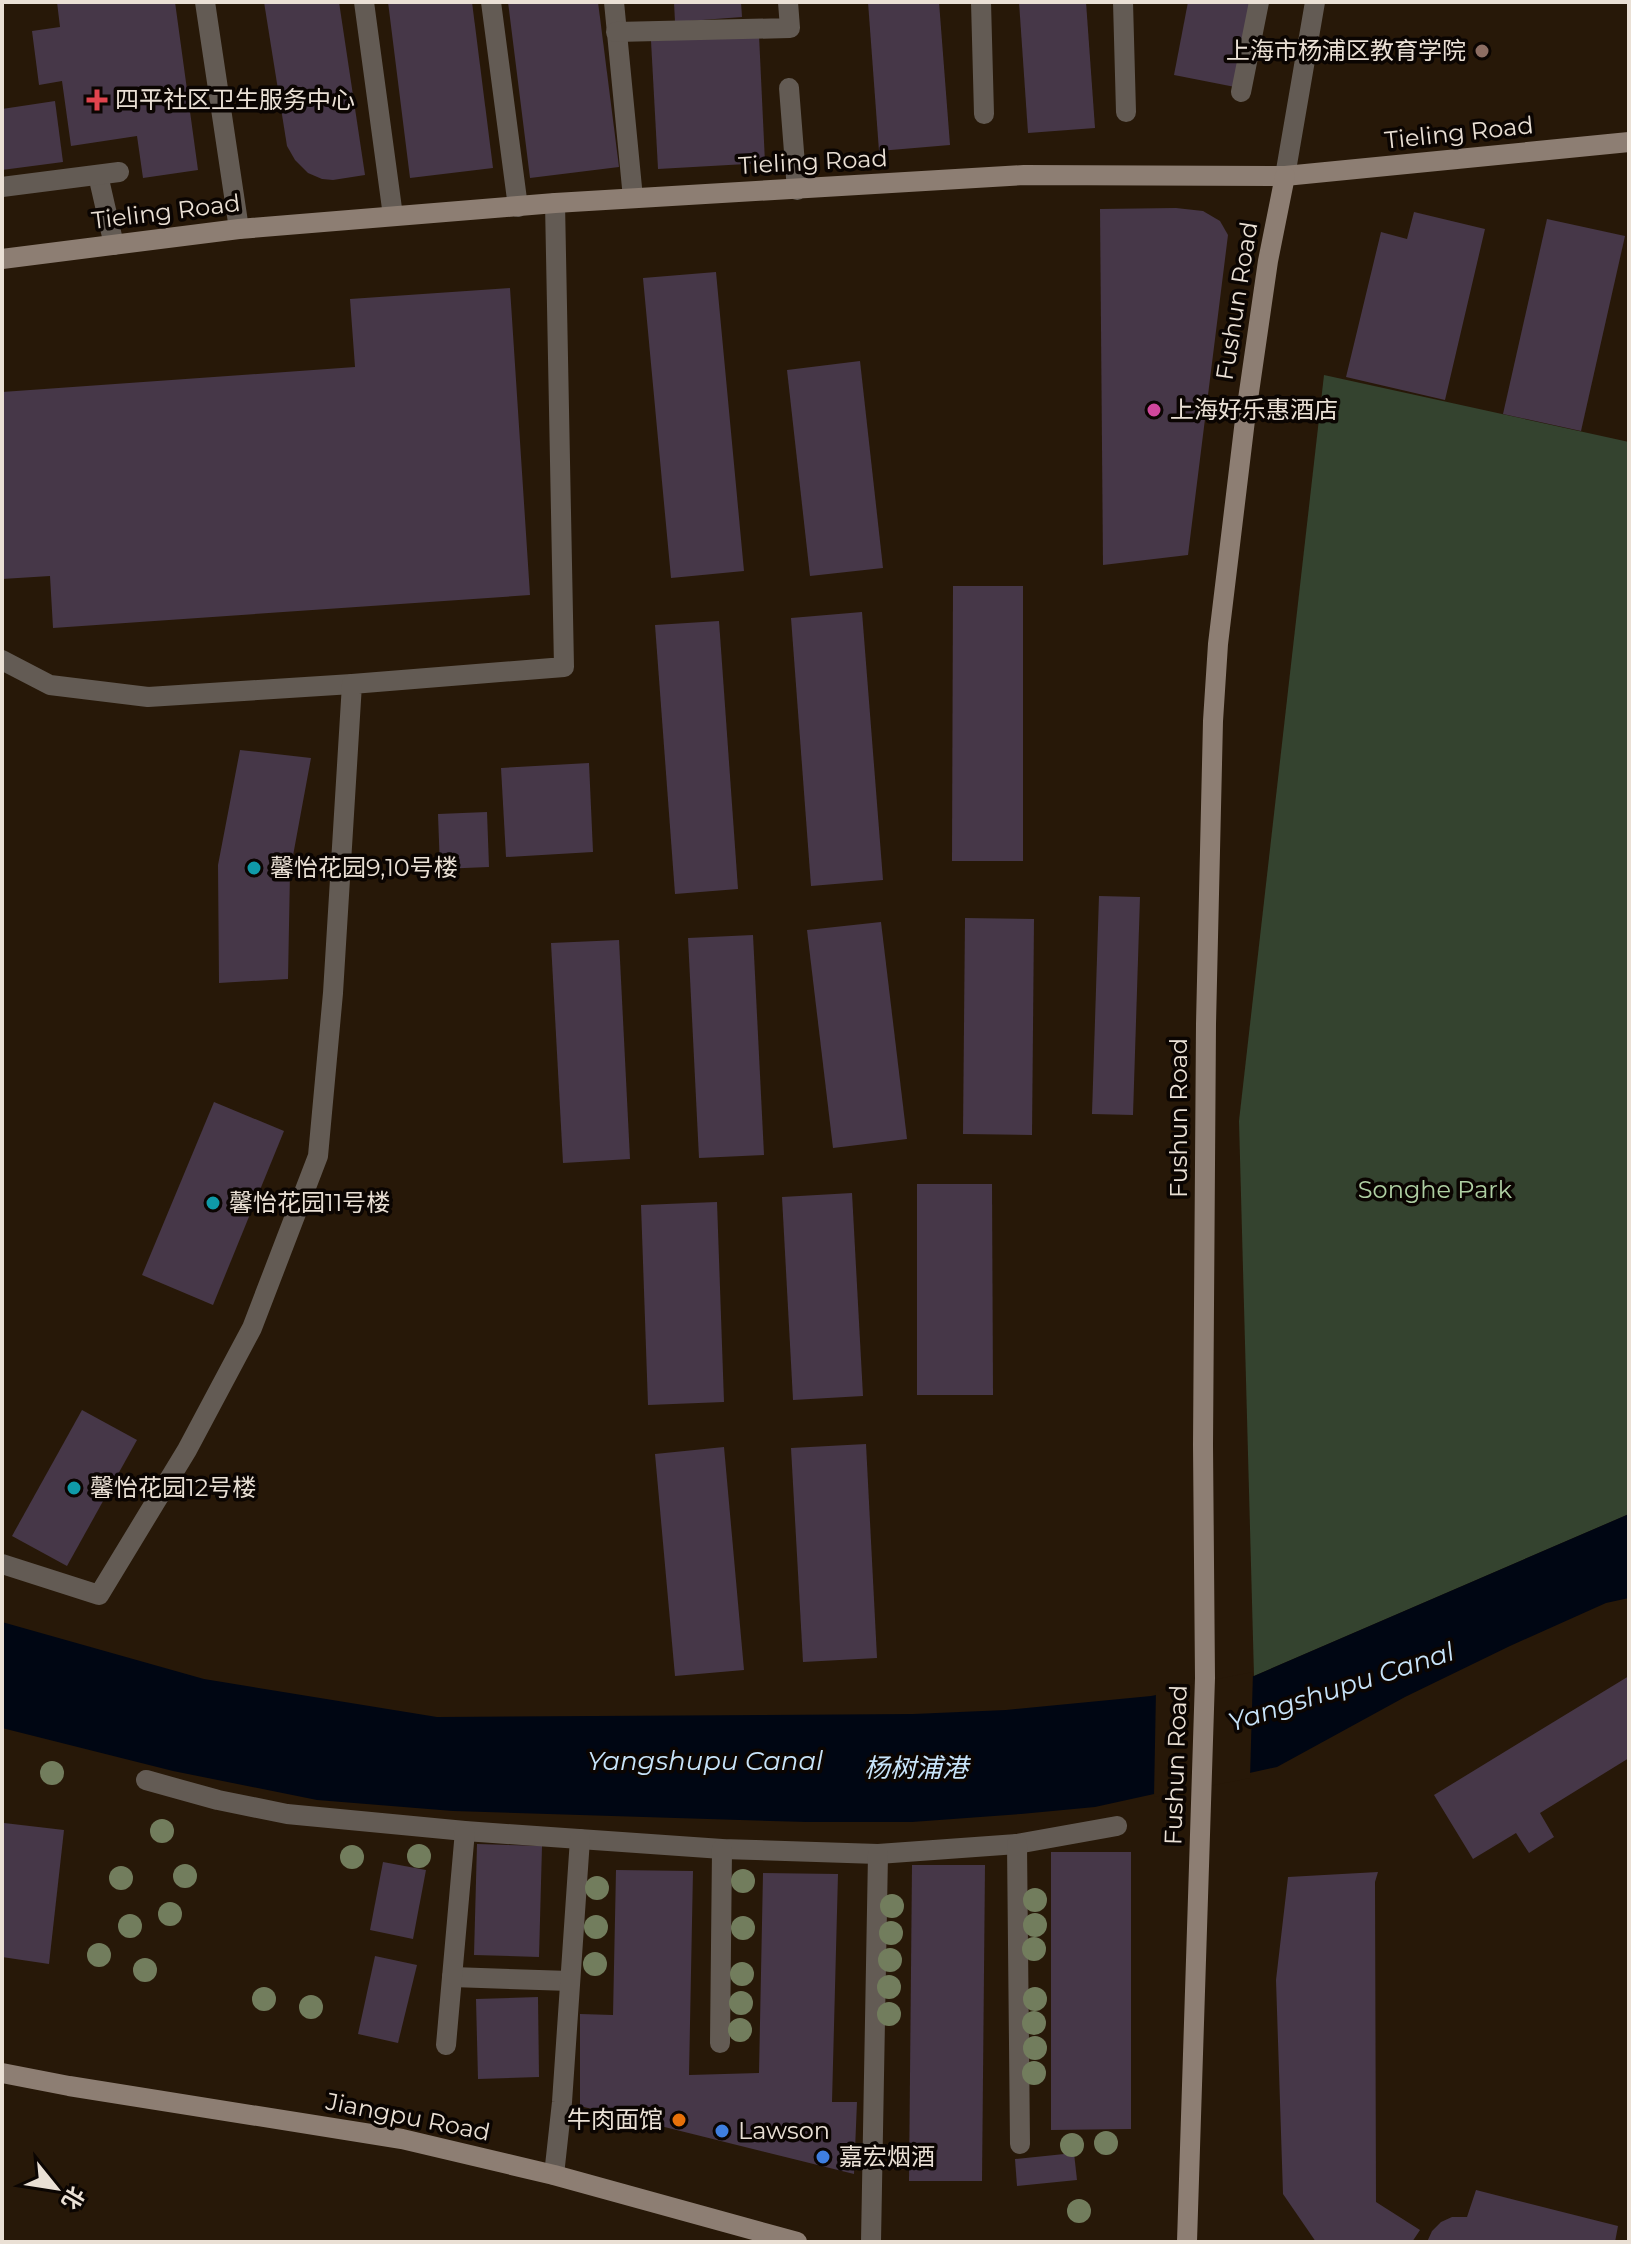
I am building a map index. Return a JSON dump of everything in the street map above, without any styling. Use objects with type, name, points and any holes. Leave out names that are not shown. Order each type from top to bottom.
[{"type":"street","points":[[205,2],[239,229]]},
{"type":"street","points":[[364,2],[393,216]]},
{"type":"street","points":[[491,2],[518,207]]},
{"type":"street","points":[[614,2],[633,198]]},
{"type":"street","points":[[616,32],[790,28],[788,2]]},
{"type":"street","points":[[981,2],[984,114]]},
{"type":"street","points":[[1123,2],[1126,112]]},
{"type":"street","points":[[1241,92],[1259,2]]},
{"type":"street","name":"Fushun Road","points":[[1187,2242],[1205,1678],[1206,1024],[1214,694],[1219,629],[1252,366],[1315,2]]},
{"type":"street","points":[[789,88],[797,190]]},
{"type":"street","name":"Tieling Road","points":[[2,259],[239,229],[555,203],[1024,175],[1285,176],[1629,142]]},
{"type":"street","points":[[2,187],[119,172]]},
{"type":"street","points":[[98,175],[114,245]]},
{"type":"street","points":[[2,660],[50,685],[148,697],[564,667],[555,203]]},
{"type":"street","points":[[2,1564],[99,1595],[187,1450],[252,1328],[318,1156],[333,993],[352,684]]},
{"type":"street","points":[[146,1780],[218,1800],[287,1814],[465,1831],[722,1849],[878,1854],[1017,1844],[1117,1826]]},
{"type":"street","points":[[446,2045],[465,1831]]},
{"type":"street","points":[[554,2175],[580,1839]]},
{"type":"street","points":[[1017,1844],[1020,2144]]},
{"type":"street","points":[[720,2043],[722,1849]]},
{"type":"street","points":[[871,2242],[878,1854]]},
{"type":"street","points":[[452,1977],[570,1981]]},
{"type":"street","name":"Jiangpu Road","points":[[2,2073],[402,2139],[554,2175],[797,2242]]},
{"type":"green space","name":"Songhe Park","points":[[1324,375],[1629,442],[1629,1514],[1254,1676],[1239,1121]]},
{"type":"water","name":"杨树浦港","points":[[1629,1514],[1629,1598],[1606,1603],[1510,1646],[1405,1697],[1277,1767],[1095,1807],[912,1822],[806,1822],[453,1811],[317,1800],[173,1771],[2,1728],[2,1622],[204,1679],[437,1717],[913,1714],[1006,1710],[1151,1696],[1254,1676]]},
{"type":"pier","points":[[1253,1672],[1250,1778],[1154,1797],[1156,1691]]},
{"type":"building","points":[[57,2],[175,2],[198,170],[143,178],[137,136],[71,146],[62,81],[39,85],[32,31],[60,27]]},
{"type":"building","points":[[264,2],[339,2],[365,175],[322,179],[308,173],[295,160],[287,146]]},
{"type":"building","points":[[388,2],[472,2],[493,168],[410,178]]},
{"type":"building","points":[[508,2],[598,2],[619,167],[530,178]]},
{"type":"building","points":[[674,2],[741,2],[742,17],[675,22]]},
{"type":"building","points":[[868,2],[939,2],[950,145],[879,151]]},
{"type":"building","points":[[1019,2],[1086,2],[1095,128],[1028,133]]},
{"type":"building","points":[[1188,2],[1251,2],[1235,87],[1174,75]]},
{"type":"building","points":[[759,35],[765,163],[658,169],[651,41]]},
{"type":"building","points":[[55,101],[63,162],[2,170],[2,109]]},
{"type":"building","name":"上海好乐惠酒店","points":[[1176,208],[1203,211],[1220,221],[1228,235],[1188,555],[1103,565],[1100,209]]},
{"type":"building","points":[[1414,212],[1485,229],[1445,400],[1346,377],[1381,232],[1407,239]]},
{"type":"building","points":[[1547,219],[1625,236],[1581,431],[1503,414]]},
{"type":"building","points":[[716,272],[744,571],[671,578],[643,278]]},
{"type":"building","points":[[510,288],[530,595],[53,628],[50,576],[2,579],[2,392],[355,367],[350,299]]},
{"type":"building","points":[[860,361],[883,568],[810,576],[787,370]]},
{"type":"building","points":[[953,586],[1023,586],[1023,861],[952,861]]},
{"type":"building","points":[[862,612],[883,880],[811,886],[791,618]]},
{"type":"building","points":[[719,621],[738,889],[675,894],[655,625]]},
{"type":"building","name":"馨怡花园9,10号楼","points":[[240,750],[311,758],[290,872],[288,979],[219,983],[218,865]]},
{"type":"building","points":[[589,763],[593,852],[506,857],[501,768]]},
{"type":"building","points":[[487,812],[489,867],[440,869],[438,814]]},
{"type":"building","points":[[1099,896],[1140,897],[1133,1115],[1092,1114]]},
{"type":"building","points":[[965,918],[1034,919],[1032,1135],[963,1134]]},
{"type":"building","points":[[881,922],[907,1139],[833,1148],[807,930]]},
{"type":"building","points":[[753,935],[764,1155],[699,1158],[688,938]]},
{"type":"building","points":[[619,940],[630,1159],[563,1163],[551,943]]},
{"type":"building","name":"馨怡花园11号楼","points":[[214,1102],[284,1131],[213,1305],[142,1275]]},
{"type":"building","points":[[917,1184],[992,1184],[993,1395],[917,1395]]},
{"type":"building","points":[[852,1193],[863,1396],[793,1400],[782,1197]]},
{"type":"building","points":[[717,1202],[724,1402],[648,1405],[641,1205]]},
{"type":"building","name":"馨怡花园12号楼","points":[[82,1410],[137,1440],[67,1566],[12,1536]]},
{"type":"building","points":[[866,1444],[877,1658],[803,1662],[791,1448]]},
{"type":"building","points":[[724,1447],[744,1670],[675,1676],[655,1454]]},
{"type":"building","points":[[1629,1676],[1629,1758],[1540,1813],[1554,1837],[1529,1853],[1516,1833],[1473,1859],[1434,1795]]},
{"type":"building","points":[[4,1823],[64,1830],[49,1964],[2,1957]]},
{"type":"building","points":[[477,1844],[542,1846],[539,1957],[474,1955]]},
{"type":"building","points":[[1051,1852],[1131,1852],[1131,2129],[1051,2130]]},
{"type":"building","points":[[383,1862],[426,1870],[413,1939],[370,1930]]},
{"type":"building","points":[[912,1865],[985,1865],[982,2181],[909,2181]]},
{"type":"building","points":[[616,1870],[693,1871],[689,2075],[759,2073],[763,1873],[838,1874],[832,2102],[857,2102],[854,2174],[580,2106],[580,2014],[613,2015]]},
{"type":"building","points":[[1378,1872],[1375,1882],[1376,2202],[1420,2230],[1412,2242],[1316,2242],[1283,2194],[1276,1980],[1288,1877]]},
{"type":"building","points":[[375,1956],[417,1965],[398,2043],[358,2034]]},
{"type":"building","points":[[538,1997],[539,2077],[478,2079],[476,1999]]},
{"type":"building","points":[[1074,2153],[1077,2180],[1017,2186],[1015,2159]]},
{"type":"building","points":[[1476,2190],[1618,2226],[1615,2242],[1427,2242],[1441,2222],[1452,2217],[1467,2217]]},
{"type":"place","name":"上海市杨浦区教育学院","points":[[1482,51]]},
{"type":"place","name":"四平社区卫生服务中心","points":[[97,100]]},
{"type":"place","name":"上海好乐惠酒店","points":[[1154,410]]},
{"type":"place","name":"馨怡花园9,10号楼","points":[[254,868]]},
{"type":"place","name":"馨怡花园11号楼","points":[[213,1203]]},
{"type":"place","name":"馨怡花园12号楼","points":[[74,1488]]},
{"type":"place","name":"牛肉面馆","points":[[679,2120]]},
{"type":"place","name":"Lawson","points":[[722,2131]]},
{"type":"place","name":"嘉宏烟酒","points":[[823,2157]]},
{"type":"water label","name":"Yangshupu Canal","points":[[1341,1687]]},
{"type":"water label","name":"Yangshupu Canal","points":[[705,1761]]}]
